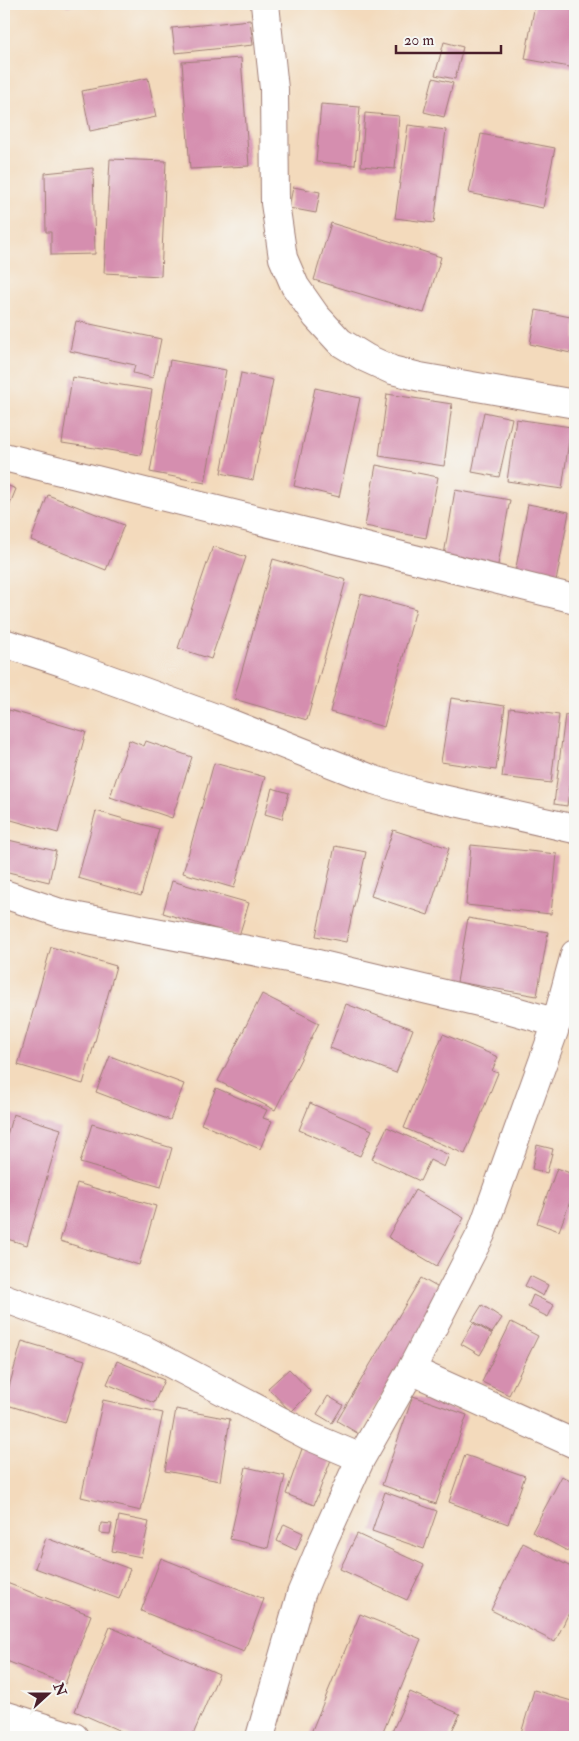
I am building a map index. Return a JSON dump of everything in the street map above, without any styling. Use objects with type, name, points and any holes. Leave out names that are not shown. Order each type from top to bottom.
[{"type":"street","points":[[265,4],[274,89],[275,203],[283,258],[295,286],[316,316],[340,342],[366,358],[392,370],[420,377],[575,404]]},
{"type":"street","points":[[4,456],[575,600]]},
{"type":"street","points":[[4,644],[62,662],[224,721],[392,786],[575,829]]},
{"type":"street","points":[[4,894],[63,914],[314,963],[508,1009],[562,1031]]},
{"type":"street","points":[[266,1735],[301,1594],[361,1458],[411,1370],[481,1234],[562,1031],[575,954]]},
{"type":"street","points":[[4,1298],[143,1349],[301,1432],[361,1458]]},
{"type":"street","points":[[411,1370],[575,1444]]},
{"type":"street","points":[[4,1715],[74,1737]]},
{"type":"building","points":[[66,4],[78,4],[67,7]]},
{"type":"building","points":[[535,4],[553,4],[575,8],[575,68],[525,59]]},
{"type":"building","points":[[250,20],[253,45],[175,53],[172,28]]},
{"type":"building","points":[[444,42],[463,47],[455,79],[435,75]]},
{"type":"building","points":[[241,58],[249,166],[190,169],[182,62]]},
{"type":"building","points":[[148,78],[156,117],[90,131],[82,91]]},
{"type":"building","points":[[433,78],[453,83],[444,117],[424,112]]},
{"type":"building","points":[[321,104],[360,107],[355,165],[316,162]]},
{"type":"building","points":[[365,113],[399,116],[395,169],[361,166]]},
{"type":"building","points":[[408,125],[446,130],[434,223],[395,218]]},
{"type":"building","points":[[481,134],[555,148],[543,208],[469,193]]},
{"type":"building","points":[[110,159],[166,161],[161,276],[104,273]]},
{"type":"building","points":[[93,168],[95,254],[51,255],[51,232],[46,232],[45,173]]},
{"type":"building","points":[[293,187],[320,192],[316,213],[289,208]]},
{"type":"building","points":[[331,223],[441,257],[424,313],[314,280]]},
{"type":"building","points":[[536,310],[575,318],[575,354],[530,344]]},
{"type":"building","points":[[76,321],[161,339],[153,378],[133,373],[135,365],[70,351]]},
{"type":"building","points":[[170,360],[226,370],[205,483],[150,472]]},
{"type":"building","points":[[241,373],[273,380],[253,480],[221,473]]},
{"type":"building","points":[[72,377],[152,390],[141,455],[62,443]]},
{"type":"building","points":[[315,388],[360,398],[339,497],[294,486]]},
{"type":"building","points":[[387,394],[452,404],[444,466],[379,456]]},
{"type":"building","points":[[484,412],[512,418],[499,477],[472,472]]},
{"type":"building","points":[[516,419],[571,427],[562,489],[507,481]]},
{"type":"building","points":[[376,465],[438,477],[426,538],[365,526]]},
{"type":"building","points":[[4,484],[16,489],[4,519]]},
{"type":"building","points":[[455,490],[510,500],[497,570],[443,561]]},
{"type":"building","points":[[48,495],[124,525],[106,570],[31,540]]},
{"type":"building","points":[[528,504],[569,512],[555,587],[514,578]]},
{"type":"building","points":[[213,546],[246,557],[211,659],[178,648]]},
{"type":"building","points":[[273,559],[346,580],[307,720],[234,699]]},
{"type":"building","points":[[361,594],[416,609],[384,727],[330,712]]},
{"type":"building","points":[[451,698],[505,706],[496,770],[441,762]]},
{"type":"building","points":[[510,708],[559,715],[551,783],[502,777]]},
{"type":"building","points":[[9,710],[86,732],[58,833],[4,818],[4,728]]},
{"type":"building","points":[[565,715],[575,716],[575,748],[567,806],[554,804]]},
{"type":"building","points":[[129,740],[144,746],[146,741],[192,757],[172,818],[110,797]]},
{"type":"building","points":[[214,763],[265,777],[234,888],[183,873]]},
{"type":"building","points":[[272,788],[289,793],[282,819],[265,814]]},
{"type":"building","points":[[96,811],[159,829],[141,896],[78,878]]},
{"type":"building","points":[[393,830],[449,848],[428,915],[371,896]]},
{"type":"building","points":[[4,839],[56,851],[49,882],[4,871]]},
{"type":"building","points":[[471,845],[557,854],[551,914],[466,905]]},
{"type":"building","points":[[335,846],[366,852],[346,942],[316,936]]},
{"type":"building","points":[[172,881],[249,903],[239,936],[163,913]]},
{"type":"building","points":[[468,918],[548,932],[537,996],[457,982]]},
{"type":"building","points":[[51,947],[116,966],[83,1084],[18,1065]]},
{"type":"building","points":[[262,994],[319,1023],[275,1110],[218,1081]]},
{"type":"building","points":[[346,1004],[413,1029],[396,1073],[330,1048]]},
{"type":"building","points":[[443,1034],[498,1057],[492,1071],[498,1073],[465,1154],[404,1128]]},
{"type":"building","points":[[110,1056],[184,1084],[170,1120],[96,1092]]},
{"type":"building","points":[[216,1088],[267,1110],[263,1118],[272,1121],[260,1149],[201,1124]]},
{"type":"building","points":[[310,1103],[372,1130],[360,1156],[299,1130]]},
{"type":"building","points":[[13,1114],[61,1129],[27,1245],[4,1238],[4,1145]]},
{"type":"building","points":[[92,1124],[172,1148],[161,1187],[80,1163]]},
{"type":"building","points":[[387,1127],[449,1155],[444,1167],[430,1160],[420,1181],[372,1159]]},
{"type":"building","points":[[537,1145],[553,1149],[547,1173],[532,1169]]},
{"type":"building","points":[[557,1168],[575,1175],[575,1200],[571,1199],[559,1231],[537,1223]]},
{"type":"building","points":[[77,1183],[156,1206],[139,1265],[60,1241]]},
{"type":"building","points":[[415,1190],[464,1218],[437,1266],[388,1237]]},
{"type":"building","points":[[530,1276],[548,1285],[543,1296],[525,1286]]},
{"type":"building","points":[[421,1278],[444,1291],[359,1434],[337,1421]]},
{"type":"building","points":[[533,1295],[554,1305],[548,1317],[528,1307]]},
{"type":"building","points":[[482,1305],[502,1318],[492,1333],[472,1321]]},
{"type":"building","points":[[511,1322],[538,1336],[509,1395],[482,1382]]},
{"type":"building","points":[[473,1323],[492,1334],[480,1355],[461,1344]]},
{"type":"building","points":[[22,1341],[85,1360],[65,1423],[4,1404]]},
{"type":"building","points":[[117,1361],[164,1380],[154,1403],[107,1384]]},
{"type":"building","points":[[289,1369],[311,1392],[291,1412],[268,1388]]},
{"type":"building","points":[[328,1396],[343,1405],[332,1423],[317,1414]]},
{"type":"building","points":[[413,1396],[467,1415],[436,1504],[382,1485]]},
{"type":"building","points":[[103,1400],[163,1413],[141,1511],[81,1497]]},
{"type":"building","points":[[176,1409],[230,1419],[220,1481],[165,1471]]},
{"type":"building","points":[[303,1446],[332,1457],[314,1505],[286,1494]]},
{"type":"building","points":[[465,1455],[525,1476],[508,1524],[449,1502]]},
{"type":"building","points":[[246,1467],[285,1476],[268,1548],[230,1539]]},
{"type":"building","points":[[562,1476],[575,1484],[575,1555],[532,1532]]},
{"type":"building","points":[[385,1492],[437,1511],[424,1549],[372,1531]]},
{"type":"building","points":[[119,1516],[149,1522],[141,1557],[112,1551]]},
{"type":"building","points":[[101,1523],[112,1524],[110,1534],[100,1533]]},
{"type":"building","points":[[284,1524],[303,1533],[296,1550],[277,1541]]},
{"type":"building","points":[[357,1534],[424,1565],[407,1600],[340,1569]]},
{"type":"building","points":[[46,1538],[130,1569],[119,1599],[35,1568]]},
{"type":"building","points":[[523,1543],[575,1569],[575,1600],[555,1642],[491,1610]]},
{"type":"building","points":[[161,1558],[264,1599],[244,1652],[141,1611]]},
{"type":"building","points":[[4,1582],[91,1615],[65,1684],[4,1660]]},
{"type":"building","points":[[360,1614],[421,1639],[381,1737],[317,1737],[310,1735]]},
{"type":"building","points":[[110,1627],[219,1674],[192,1737],[134,1737],[75,1711]]},
{"type":"building","points":[[534,1690],[575,1702],[575,1737],[520,1737]]},
{"type":"building","points":[[410,1692],[460,1714],[449,1737],[399,1737],[391,1734]]}]
